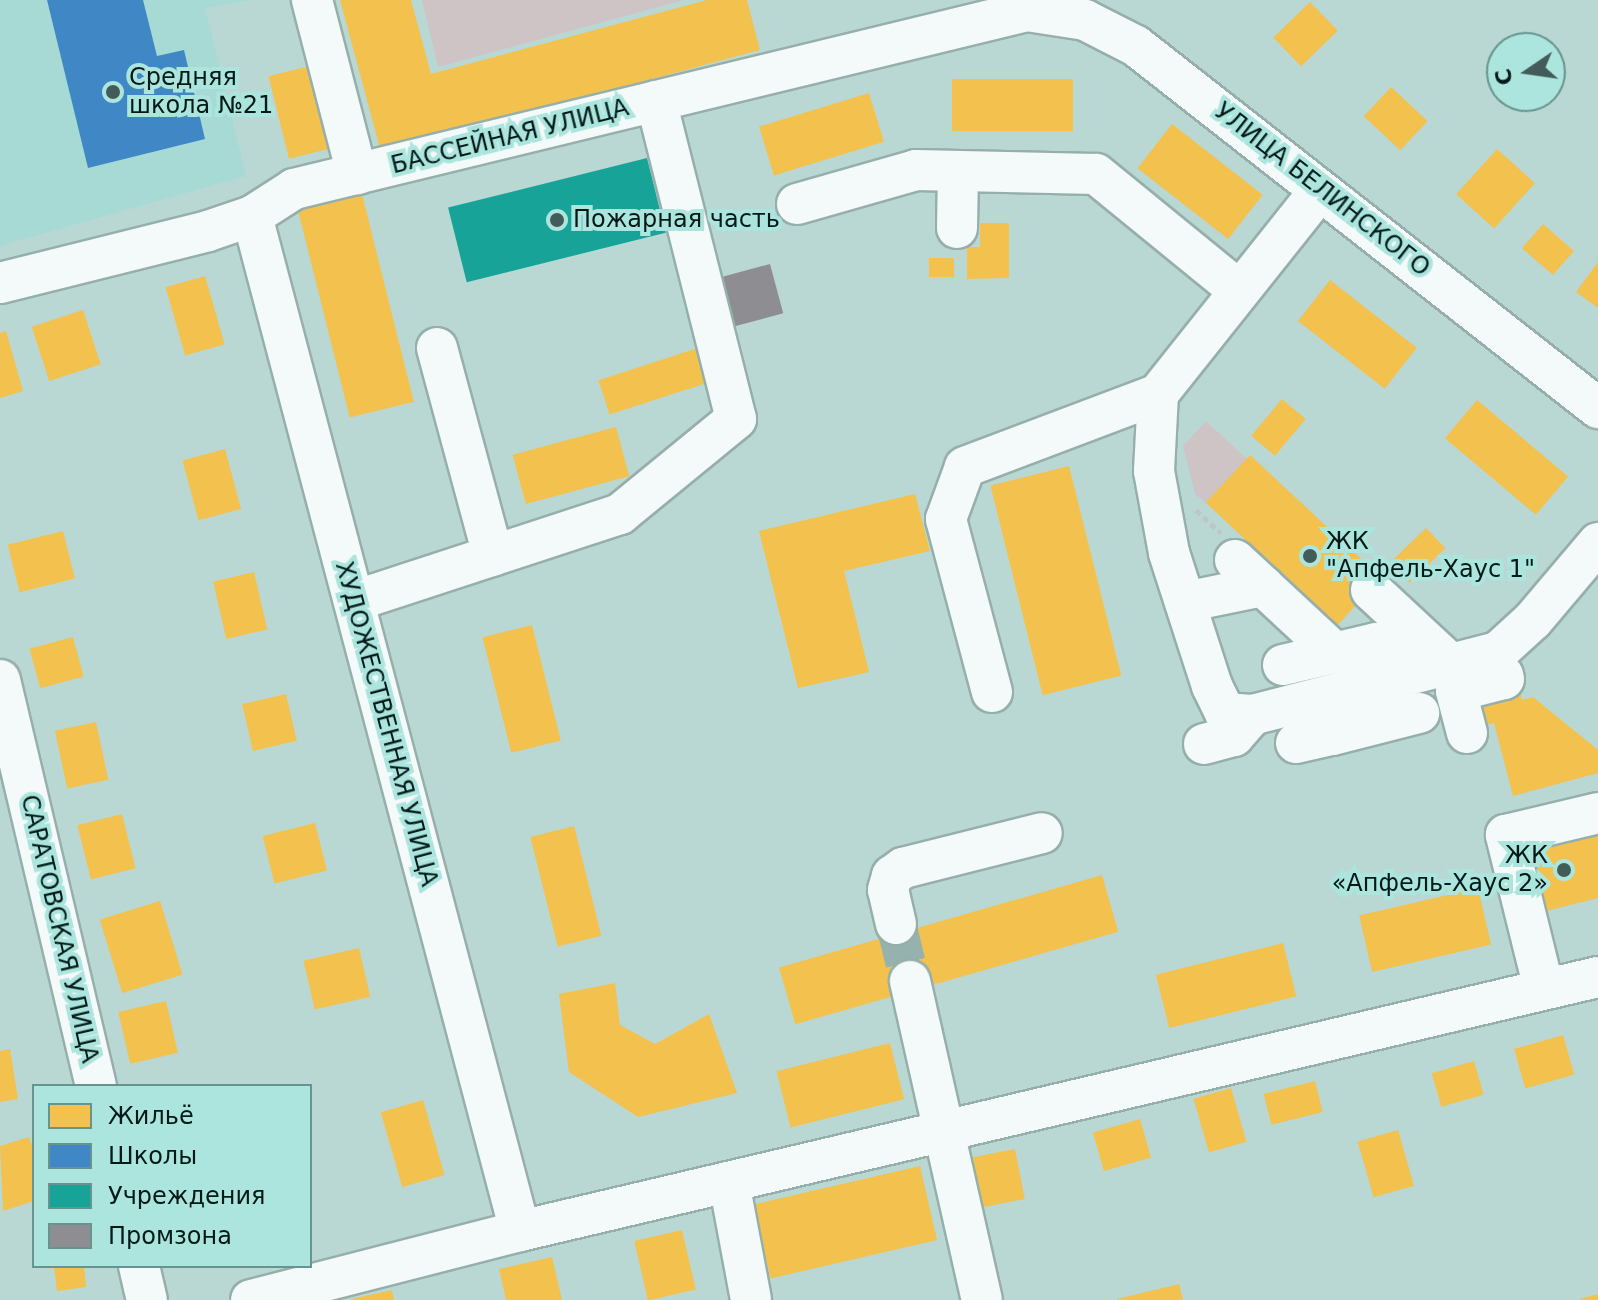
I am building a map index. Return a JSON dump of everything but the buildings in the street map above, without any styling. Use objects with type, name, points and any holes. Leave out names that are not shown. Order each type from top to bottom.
[{"type":"street","points":[[312,0],[357,174]]},
{"type":"street","name":"БАССЕЙНАЯ УЛИЦА","points":[[0,283],[208,231],[252,216],[294,189],[1050,8]]},
{"type":"street","name":"УЛИЦА БЕЛИНСКОГО","points":[[1050,8],[1085,20],[1136,46],[1598,408]]},
{"type":"street","points":[[354,601],[620,514],[736,419],[656,101]]},
{"type":"street","points":[[797,204],[916,170],[1096,174],[1238,290]]},
{"type":"street","points":[[957,228],[958,171]]},
{"type":"street","points":[[992,692],[946,519],[965,467],[1158,394],[1320,190]]},
{"type":"street","name":"ХУДОЖЕСТВЕННАЯ УЛИЦА","points":[[252,216],[520,1231]]},
{"type":"street","points":[[437,348],[493,556]]},
{"type":"street","points":[[1158,394],[1154,471],[1169,553],[1212,686],[1225,713],[1317,725],[1419,713]]},
{"type":"street","points":[[1317,725],[1433,668],[1498,652],[1533,620],[1598,543]]},
{"type":"street","points":[[1185,602],[1249,573],[1335,653]]},
{"type":"street","points":[[1371,590],[1433,668]]},
{"type":"street","points":[[1283,665],[1376,643],[1433,668]]},
{"type":"street","points":[[1467,733],[1456,691],[1504,679],[1498,652]]},
{"type":"street","name":"САРАТОВСКАЯ УЛИЦА","points":[[0,680],[96,1084]]},
{"type":"street","points":[[1204,744],[1234,736],[1252,715]]},
{"type":"street","points":[[1544,989],[1506,835],[1598,813]]},
{"type":"street","points":[[896,924],[888,890],[892,876],[903,868],[1042,833]]},
{"type":"street","points":[[251,1300],[520,1231],[1598,977]]},
{"type":"street","points":[[910,981],[982,1300]]},
{"type":"street","points":[[729,1182],[751,1300]]},
{"type":"street","points":[[139,1268],[147,1300]]},
{"type":"path","points":[[1154,471],[1242,552],[1249,573]]},
{"type":"shaded area","name":"Средняя школа №21","points":[[0,0],[249,0],[205,8],[246,176],[0,246]]},
{"type":"shaded area","points":[[422,0],[684,0],[438,67]]},
{"type":"shaded area","points":[[1206,421],[1247,459],[1206,503],[1195,494],[1183,446]]},
{"type":"tunnel","points":[[896,924],[910,981]]},
{"type":"place","name":"Средняя школа №21","points":[[113,92]]},
{"type":"place","name":"Пожарная часть","points":[[557,220]]},
{"type":"place","name":"ЖК \"Апфель-Хаус 1\"","points":[[1310,556]]},
{"type":"place","name":"ЖК «Апфель-Хаус 2»","points":[[1564,870]]}]
